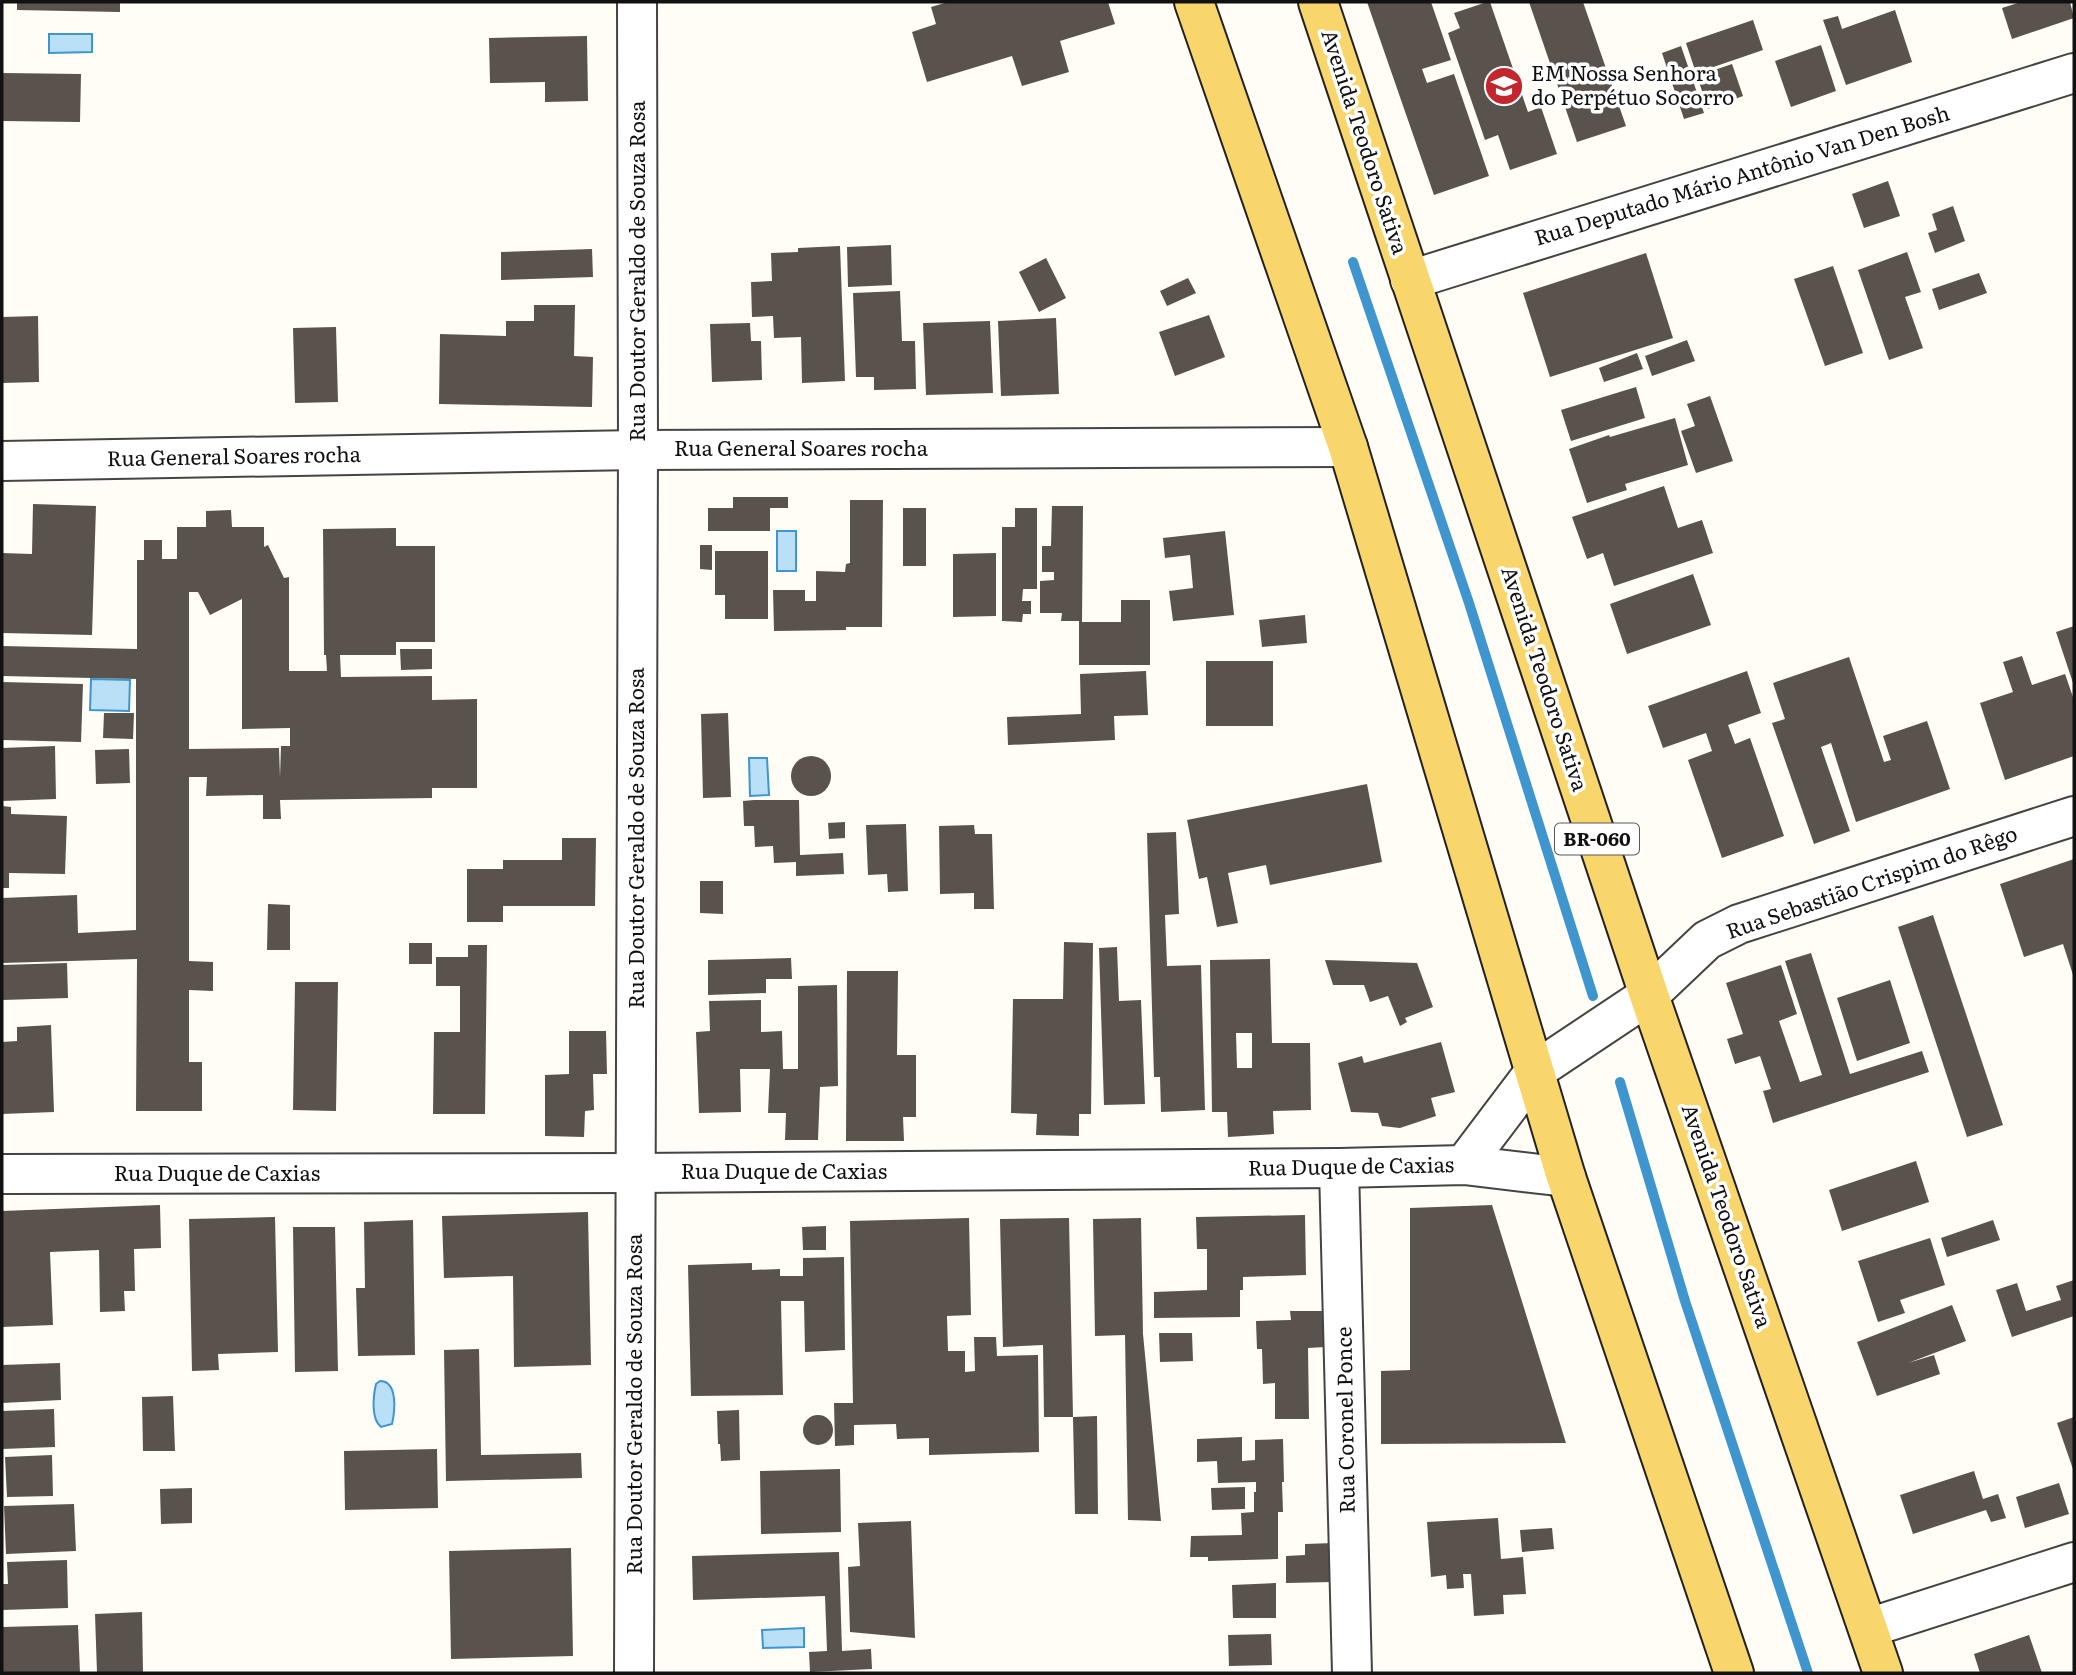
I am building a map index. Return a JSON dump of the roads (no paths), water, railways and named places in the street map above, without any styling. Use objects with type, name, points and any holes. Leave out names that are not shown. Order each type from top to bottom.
[{"type":"main road","points":[[1194,2],[1348,447],[1566,1177],[1734,1673]]},
{"type":"main road","name":"Avenida Teodoro Sativa","points":[[1318,2],[1649,995],[1884,1673]]},
{"type":"street","name":"Rua Doutor Geraldo de Souza Rosa","points":[[634,1673],[637,2]]},
{"type":"street","name":"Rua Deputado Mário Antônio Van Den Bosh","points":[[1410,279],[2074,73]]},
{"type":"street","name":"Rua General Soares rocha","points":[[2,461],[638,450],[1348,447]]},
{"type":"street","name":"Rua Sebastião Crispim do Rêgo","points":[[1464,1165],[1535,1071],[1649,995],[1707,940],[1739,924],[2074,816]]},
{"type":"street","name":"Rua Duque de Caxias","points":[[2,1174],[636,1173],[1464,1165],[1566,1177]]},
{"type":"street","name":"Rua Coronel Ponce","points":[[1339,1168],[1352,1673]]},
{"type":"street","points":[[1868,1628],[2074,1562]]},
{"type":"water","points":[[49,34],[92,34],[92,52],[49,53]]},
{"type":"water","points":[[777,531],[796,531],[796,571],[777,571]]},
{"type":"water","points":[[91,679],[130,680],[129,711],[90,710]]},
{"type":"water","points":[[749,758],[767,758],[769,795],[750,796]]},
{"type":"water","points":[[380,1381],[390,1386],[394,1398],[392,1424],[381,1427],[374,1407],[376,1384]]},
{"type":"water","points":[[804,1628],[804,1647],[763,1648],[762,1630]]},
{"type":"waterway","points":[[1353,262],[1469,603],[1593,996]]},
{"type":"waterway","points":[[1620,1082],[1685,1301],[1808,1673]]},
{"type":"place","name":"EM Nossa Senhora do Perpétuo Socorro","points":[[1504,86]]}]
